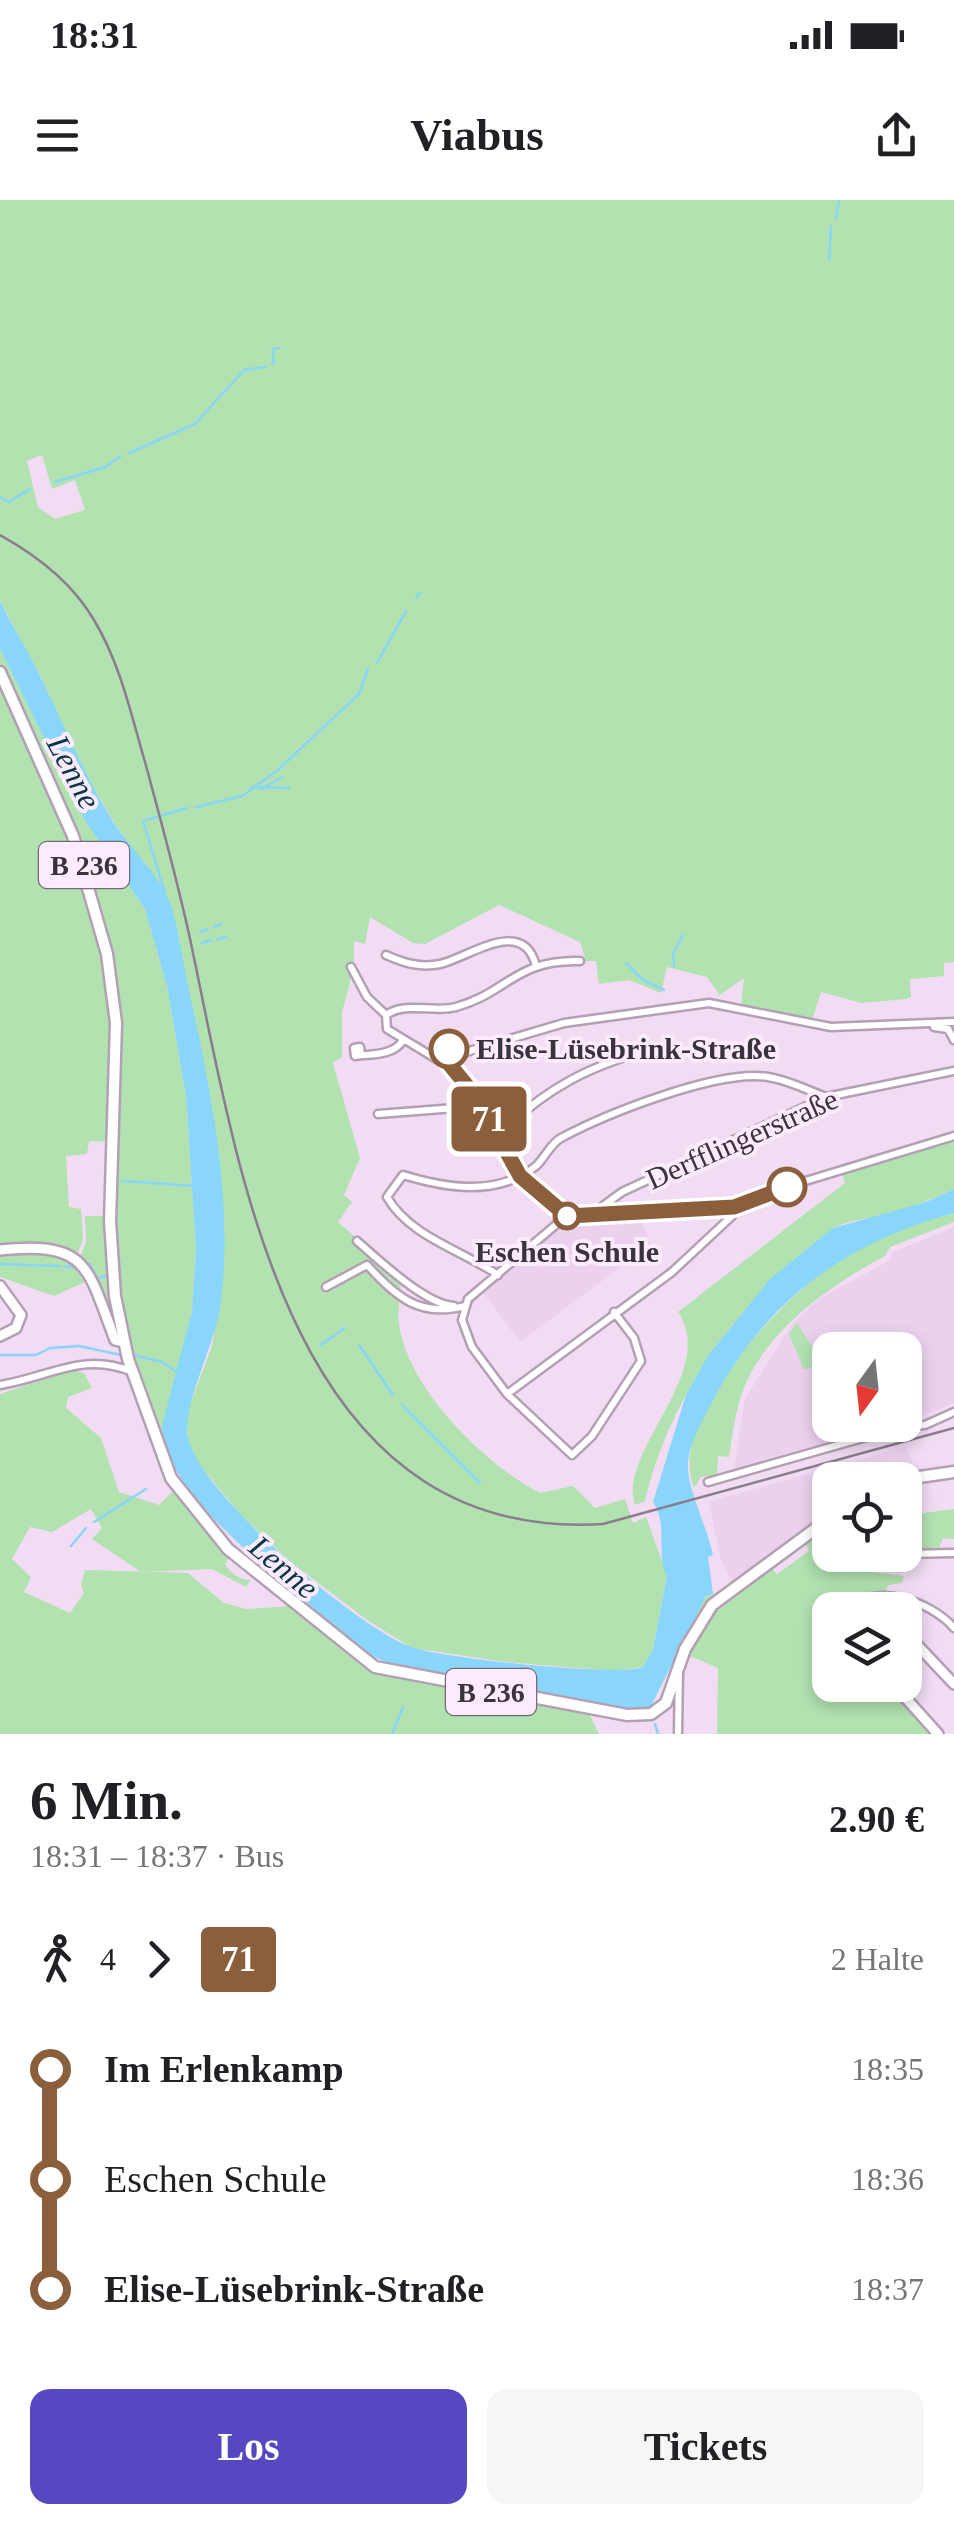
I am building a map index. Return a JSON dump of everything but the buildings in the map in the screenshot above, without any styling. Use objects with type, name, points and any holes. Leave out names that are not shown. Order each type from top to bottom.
[{"type":"main road","name":"B 236","points":[[0,672],[73,836],[108,954],[116,1047],[111,1254],[126,1351],[165,1467],[202,1518],[259,1577],[367,1663],[466,1687],[633,1716],[651,1714],[664,1705],[685,1649],[712,1605],[812,1531]]},
{"type":"main road","points":[[0,1250],[46,1248],[72,1254],[88,1274],[115,1340],[126,1351]]},
{"type":"main road","points":[[0,1286],[21,1315],[16,1328],[0,1336]]},
{"type":"main road","points":[[922,1477],[954,1472]]},
{"type":"main road","points":[[922,1650],[954,1684]]},
{"type":"main road","points":[[909,1702],[938,1734]]},
{"type":"street","points":[[386,956],[409,965],[438,965],[489,941],[502,940],[524,948],[536,966]]},
{"type":"street","points":[[386,1015],[398,1008],[455,1007],[536,966],[580,961]]},
{"type":"street","points":[[350,967],[368,997],[386,1015],[387,1028],[403,1040],[441,1056],[450,1065],[481,1106],[520,1176],[567,1216]]},
{"type":"street","points":[[450,1065],[456,1055],[564,1023],[710,1003],[831,1027],[954,1022]]},
{"type":"street","points":[[924,1024],[948,1029],[954,1040]]},
{"type":"street","points":[[362,1054],[393,1050],[403,1040]]},
{"type":"street","points":[[498,1136],[536,1098],[571,1077],[657,1048]]},
{"type":"street","points":[[441,1056],[447,1049],[456,1055]]},
{"type":"street","name":"Derfflingerstraße","points":[[600,1214],[603,1206],[622,1192],[826,1097],[954,1071]]},
{"type":"street","points":[[498,1275],[428,1235],[387,1197],[402,1175],[464,1188],[520,1176],[538,1164],[556,1140],[650,1101],[703,1085],[766,1077],[826,1097]]},
{"type":"street","points":[[378,1114],[481,1106]]},
{"type":"street","points":[[326,1287],[368,1266],[412,1306],[444,1312],[465,1306],[567,1216],[734,1207],[769,1192],[954,1136]]},
{"type":"street","points":[[507,1394],[682,1263],[732,1216],[734,1207]]},
{"type":"street","points":[[357,1241],[435,1300],[446,1306],[465,1306]]},
{"type":"street","points":[[465,1306],[462,1320],[469,1342],[507,1394],[572,1455],[600,1426],[641,1361],[634,1338],[614,1312]]},
{"type":"street","points":[[0,1385],[39,1379],[90,1360],[133,1372]]},
{"type":"street","points":[[708,1482],[916,1426],[954,1412]]},
{"type":"street","points":[[922,1554],[954,1553]]},
{"type":"street","points":[[922,1603],[934,1608],[954,1628]]},
{"type":"street","points":[[678,1670],[678,1734]]},
{"type":"shaded area","points":[[641,1218],[650,1245],[520,1342],[483,1293],[564,1224]]},
{"type":"shaded area","points":[[954,1227],[954,1403],[922,1416],[922,1332],[812,1332],[812,1442],[828,1442],[734,1468],[745,1399],[791,1325],[817,1300],[887,1262],[893,1252]]},
{"type":"shaded area","points":[[906,1446],[913,1462],[850,1462]]},
{"type":"shaded area","points":[[812,1473],[812,1526],[732,1584],[720,1557],[709,1502]]},
{"type":"green space","points":[[0,200],[954,200],[954,962],[944,963],[944,976],[910,979],[911,997],[906,999],[861,1003],[821,992],[813,1017],[806,1017],[741,1005],[744,978],[720,995],[707,977],[667,967],[661,993],[629,980],[599,984],[596,961],[586,961],[580,942],[499,905],[425,944],[413,943],[370,917],[365,944],[354,941],[354,968],[342,1012],[342,1057],[333,1063],[360,1158],[344,1195],[352,1202],[338,1222],[401,1277],[399,1324],[405,1349],[433,1398],[473,1444],[540,1493],[573,1486],[595,1508],[625,1499],[633,1523],[646,1517],[667,1575],[653,1649],[643,1667],[615,1671],[506,1662],[412,1648],[367,1620],[292,1563],[241,1515],[196,1461],[188,1442],[186,1415],[212,1346],[223,1274],[220,1191],[208,1083],[169,901],[115,824],[72,751],[41,678],[0,601]],"holes":[[[42,455],[52,489],[75,480],[85,510],[55,519],[38,507],[27,461]]]},
{"type":"green space","points":[[0,649],[84,819],[145,909],[167,986],[186,1094],[196,1249],[192,1311],[163,1442],[131,1352],[118,1297],[112,1229],[119,1057],[117,1002],[107,940],[85,859],[80,864],[104,954],[113,1022],[110,1142],[89,1141],[87,1154],[66,1156],[69,1207],[81,1209],[83,1239],[77,1255],[58,1244],[0,1249]]},
{"type":"green space","points":[[954,1140],[954,1189],[890,1214],[831,1230],[768,1285],[740,1316],[692,1384],[657,1460],[645,1501],[635,1505],[633,1484],[640,1461],[678,1385],[686,1360],[687,1335],[678,1312],[845,1183],[842,1173]]},
{"type":"green space","points":[[954,1213],[954,1222],[890,1247],[885,1256],[819,1298],[778,1335],[748,1379],[737,1409],[729,1457],[718,1456],[717,1475],[701,1477],[694,1488],[690,1458],[698,1424],[740,1354],[769,1321],[852,1250],[889,1233]]},
{"type":"green space","points":[[85,1216],[108,1216],[115,1331],[80,1257],[86,1242]]},
{"type":"green space","points":[[0,1254],[54,1254],[72,1263],[87,1281],[54,1296],[0,1277]]},
{"type":"green space","points":[[797,1323],[812,1346],[812,1366],[804,1370],[789,1334]]},
{"type":"green space","points":[[73,1370],[84,1373],[92,1388],[68,1397],[66,1408],[101,1438],[119,1492],[159,1505],[175,1489],[230,1556],[227,1568],[240,1578],[251,1580],[246,1587],[212,1569],[146,1572],[188,1573],[224,1603],[246,1609],[294,1606],[352,1657],[377,1671],[587,1709],[599,1734],[0,1734],[0,1394]],"holes":[[[91,1509],[102,1528],[92,1539],[140,1572],[85,1570],[81,1585],[84,1593],[70,1613],[24,1592],[31,1577],[12,1559],[30,1527],[52,1532]]]},
{"type":"green space","points":[[954,1509],[954,1539],[943,1538],[938,1551],[922,1551],[922,1513]]},
{"type":"green space","points":[[812,1537],[812,1572],[904,1576],[902,1583],[888,1585],[886,1592],[812,1592],[812,1702],[904,1702],[935,1734],[717,1734],[718,1668],[676,1650],[706,1596],[713,1594],[717,1605],[771,1567],[777,1574],[809,1551],[805,1542]]},
{"type":"water","name":"Lenne","points":[[0,601],[93,787],[114,823],[159,882],[176,923],[212,1104],[224,1228],[220,1308],[189,1410],[188,1438],[220,1491],[250,1523],[320,1587],[386,1635],[411,1647],[491,1661],[600,1670],[643,1667],[653,1649],[667,1576],[660,1520],[653,1502],[686,1395],[708,1356],[770,1279],[833,1228],[926,1202],[954,1189],[954,1213],[877,1241],[811,1282],[756,1335],[732,1368],[692,1443],[688,1460],[691,1487],[713,1555],[708,1557],[713,1594],[706,1596],[650,1708],[636,1710],[481,1685],[377,1658],[343,1635],[239,1544],[179,1475],[167,1450],[162,1426],[192,1311],[196,1249],[186,1095],[167,986],[145,909],[84,819],[0,649]]},
{"type":"waterway","points":[[836,219],[839,200]]},
{"type":"waterway","points":[[829,260],[831,226]]},
{"type":"waterway","points":[[273,365],[273,349],[279,348]]},
{"type":"waterway","points":[[129,453],[195,424],[244,370],[266,367]]},
{"type":"waterway","points":[[55,482],[105,467],[121,456]]},
{"type":"waterway","points":[[0,497],[9,502],[30,489]]},
{"type":"waterway","points":[[416,598],[420,593]]},
{"type":"waterway","points":[[377,663],[406,611]]},
{"type":"waterway","points":[[196,807],[242,796],[278,770],[359,694],[368,669]]},
{"type":"waterway","points":[[261,789],[282,777]]},
{"type":"waterway","points":[[252,787],[289,788]]},
{"type":"waterway","points":[[165,893],[143,821],[187,808]]},
{"type":"waterway","points":[[214,927],[221,924]]},
{"type":"waterway","points":[[200,932],[208,929]]},
{"type":"waterway","points":[[674,966],[673,954],[683,935]]},
{"type":"waterway","points":[[218,939],[226,937]]},
{"type":"waterway","points":[[202,943],[212,940]]},
{"type":"waterway","points":[[626,963],[643,980],[664,990]]},
{"type":"waterway","points":[[122,1181],[195,1186]]},
{"type":"waterway","points":[[0,1264],[60,1266]]},
{"type":"waterway","points":[[90,1264],[97,1279],[105,1276]]},
{"type":"waterway","points":[[64,1267],[73,1267]]},
{"type":"waterway","points":[[320,1345],[345,1328]]},
{"type":"waterway","points":[[359,1345],[393,1395]]},
{"type":"waterway","points":[[0,1355],[36,1355],[50,1348],[79,1346],[121,1355]]},
{"type":"waterway","points":[[129,1354],[162,1362],[180,1374]]},
{"type":"waterway","points":[[402,1405],[480,1483]]},
{"type":"waterway","points":[[922,1424],[927,1419]]},
{"type":"waterway","points":[[94,1522],[146,1489]]},
{"type":"waterway","points":[[71,1546],[86,1528]]},
{"type":"waterway","points":[[392,1734],[403,1707]]},
{"type":"waterway","points":[[655,1724],[658,1734]]},
{"type":"railway","points":[[0,535],[65,582],[85,606],[111,654],[130,707],[170,857],[234,1141],[262,1239],[300,1332],[350,1412],[415,1475],[498,1514],[603,1524],[954,1428]]},
{"type":"bus line","name":"71","points":[[449,1049],[456,1055],[450,1065],[477,1098],[520,1176],[567,1216],[734,1207],[787,1187]]},
{"type":"place","name":"Elise-Lüsebrink-Straße","points":[[449,1049]]},
{"type":"place","name":"Eschen Schule","points":[[567,1216]]}]
